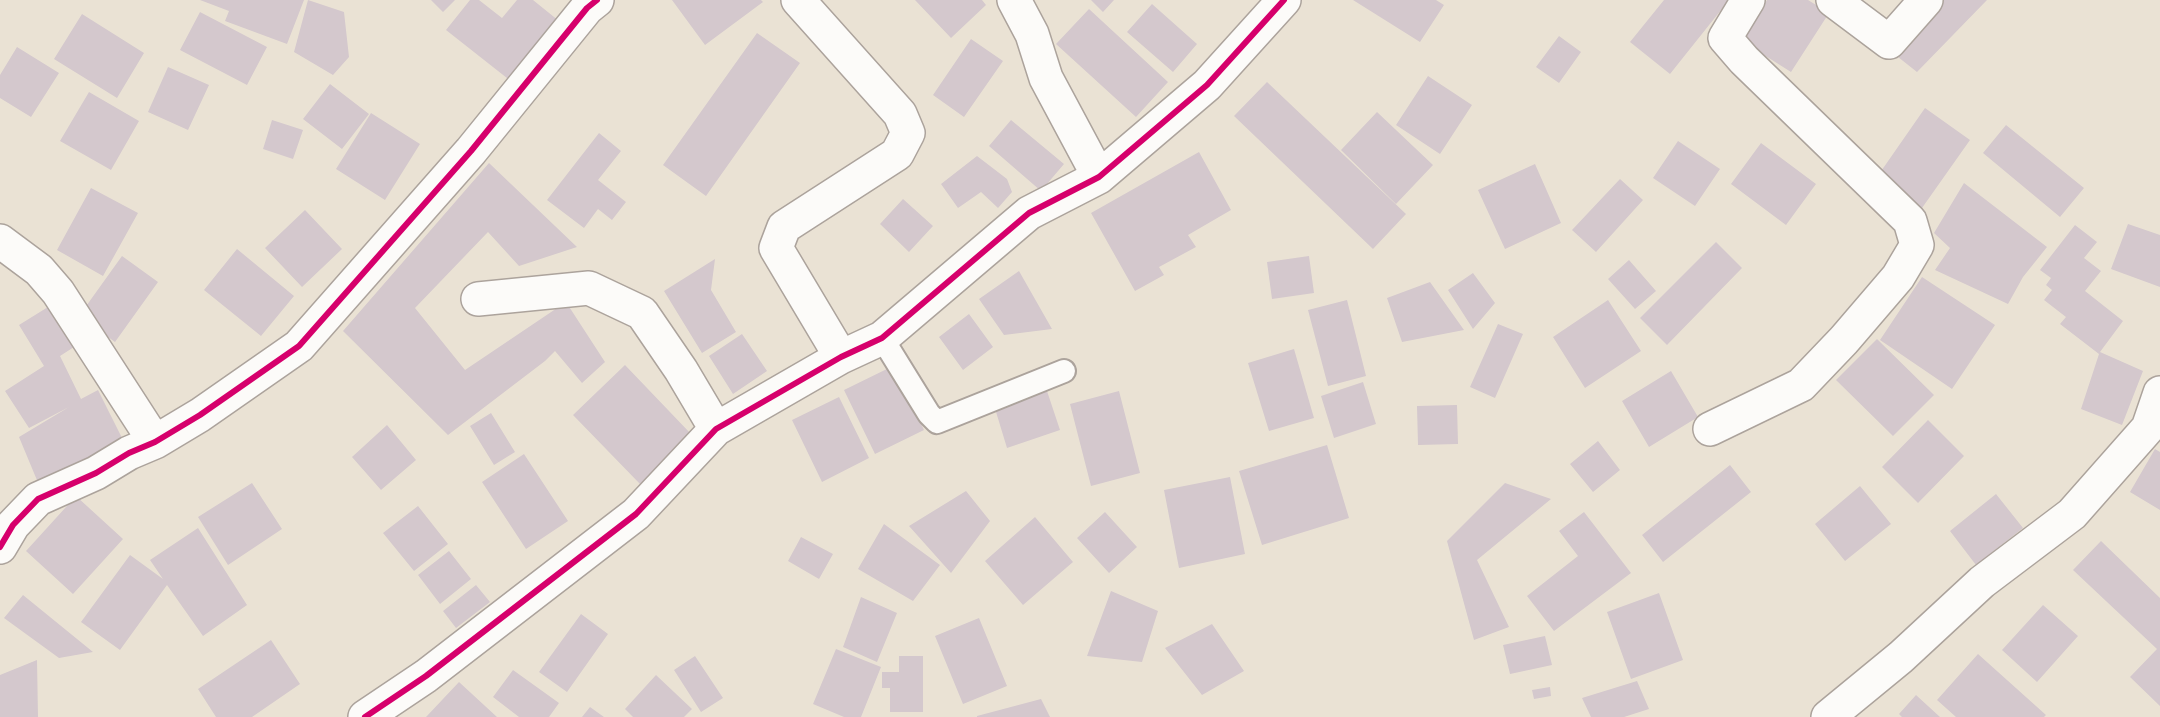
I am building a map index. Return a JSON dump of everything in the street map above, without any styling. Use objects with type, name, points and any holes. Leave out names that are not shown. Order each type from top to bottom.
[{"type":"street","points":[[798,0],[900,114],[908,133],[897,153],[784,227],[776,248],[841,357]]},
{"type":"street","points":[[1014,0],[1032,34],[1046,78],[1100,177]]},
{"type":"street","points":[[365,717],[426,676],[636,514],[716,429],[841,357],[882,338],[1029,213],[1100,177],[1207,85],[1284,0]]},
{"type":"street","points":[[1710,429],[1801,385],[1898,278],[1917,245],[1910,221],[1743,60],[1725,39],[1748,0]]},
{"type":"street","points":[[1833,0],[1889,42],[1926,0]]},
{"type":"street","points":[[0,547],[13,525],[38,499],[96,473],[129,453],[155,442],[200,415],[299,346],[471,151],[588,3]]},
{"type":"street","points":[[0,241],[39,270],[58,292],[155,442]]},
{"type":"street","points":[[478,299],[589,288],[642,313],[681,370],[716,429]]},
{"type":"street","points":[[1828,717],[1901,657],[1982,582],[2072,514],[2148,428],[2160,393]]},
{"type":"lane","points":[[882,338],[928,414],[937,422],[1064,371]]},
{"type":"building","points":[[200,0],[304,0],[287,44],[225,21],[229,11]]},
{"type":"building","points":[[308,0],[344,12],[349,57],[333,75],[294,52]]},
{"type":"building","points":[[431,0],[455,0],[443,12]]},
{"type":"building","points":[[470,0],[479,0],[502,18],[517,0],[533,0],[559,21],[512,82],[446,30]]},
{"type":"building","points":[[672,0],[761,0],[763,2],[705,45]]},
{"type":"building","points":[[915,0],[982,0],[986,5],[951,38]]},
{"type":"building","points":[[1091,0],[1114,0],[1103,12]]},
{"type":"building","points":[[1353,0],[1436,0],[1444,5],[1420,42]]},
{"type":"building","points":[[1664,0],[1729,0],[1670,74],[1630,42]]},
{"type":"building","points":[[1767,0],[1808,0],[1829,13],[1791,72],[1742,41]]},
{"type":"building","points":[[1941,0],[1987,0],[1917,72],[1893,53]]},
{"type":"building","points":[[1152,4],[1197,44],[1173,72],[1127,32]]},
{"type":"building","points":[[1089,9],[1168,82],[1136,117],[1056,44]]},
{"type":"building","points":[[200,12],[267,47],[247,85],[180,50]]},
{"type":"building","points":[[82,14],[144,53],[117,98],[54,59]]},
{"type":"building","points":[[757,33],[800,63],[706,196],[663,165]]},
{"type":"building","points":[[1559,36],[1581,52],[1559,83],[1536,67]]},
{"type":"building","points":[[971,39],[1003,61],[964,117],[933,95]]},
{"type":"building","points":[[17,47],[59,73],[31,117],[0,98],[0,75]]},
{"type":"building","points":[[168,67],[209,85],[188,130],[148,112]]},
{"type":"building","points":[[1428,76],[1472,105],[1440,154],[1396,125]]},
{"type":"building","points":[[1267,82],[1406,214],[1373,249],[1234,116]]},
{"type":"building","points":[[330,84],[369,114],[342,149],[303,119]]},
{"type":"building","points":[[89,92],[139,121],[111,170],[60,141]]},
{"type":"building","points":[[1925,108],[1970,140],[1922,208],[1877,177]]},
{"type":"building","points":[[1377,112],[1433,165],[1396,204],[1341,150]]},
{"type":"building","points":[[371,113],[420,144],[385,200],[336,169]]},
{"type":"building","points":[[272,120],[303,130],[293,159],[263,149]]},
{"type":"building","points":[[1011,120],[1064,164],[1041,191],[989,146]]},
{"type":"building","points":[[2006,125],[2084,188],[2060,217],[1983,153]]},
{"type":"building","points":[[599,133],[621,151],[598,180],[626,202],[612,220],[598,209],[584,228],[547,200]]},
{"type":"building","points":[[1678,141],[1720,169],[1695,206],[1653,178]]},
{"type":"building","points":[[1761,143],[1816,184],[1786,225],[1731,184]]},
{"type":"building","points":[[1199,152],[1231,210],[1188,235],[1196,247],[1159,267],[1164,275],[1135,291],[1091,213]]},
{"type":"building","points":[[977,156],[1007,179],[1012,192],[998,208],[981,192],[958,208],[941,184]]},
{"type":"building","points":[[489,163],[577,247],[519,266],[488,232],[415,308],[465,370],[566,302],[605,362],[582,383],[555,351],[448,435],[343,331]]},
{"type":"building","points":[[1535,164],[1561,223],[1505,249],[1478,190]]},
{"type":"building","points":[[1620,179],[1643,200],[1596,252],[1572,230]]},
{"type":"building","points":[[1964,183],[2047,247],[2023,277],[2008,304],[1935,270],[1950,248],[1934,233]]},
{"type":"building","points":[[91,188],[138,213],[103,276],[57,250]]},
{"type":"building","points":[[903,199],[933,226],[909,252],[880,224]]},
{"type":"building","points":[[305,210],[342,249],[302,287],[265,248]]},
{"type":"building","points":[[2128,224],[2160,235],[2160,287],[2111,269]]},
{"type":"building","points":[[2075,225],[2097,242],[2084,258],[2101,271],[2085,291],[2123,321],[2100,352],[2143,371],[2122,425],[2081,409],[2099,354],[2060,324],[2066,317],[2044,300],[2052,290],[2046,285],[2051,278],[2040,270]]},
{"type":"building","points":[[1716,242],[1742,268],[1667,345],[1640,318]]},
{"type":"building","points":[[237,249],[294,296],[261,336],[204,290]]},
{"type":"building","points":[[122,256],[158,282],[115,342],[79,316]]},
{"type":"building","points":[[1309,256],[1314,293],[1272,299],[1267,262]]},
{"type":"building","points":[[715,259],[711,290],[736,332],[702,353],[664,291]]},
{"type":"building","points":[[1629,260],[1656,291],[1635,309],[1608,279]]},
{"type":"building","points":[[1019,271],[1052,329],[1004,335],[979,299]]},
{"type":"building","points":[[1473,273],[1495,303],[1473,329],[1448,290]]},
{"type":"building","points":[[1922,277],[1995,325],[1952,389],[1880,340]]},
{"type":"building","points":[[1430,282],[1464,330],[1402,342],[1387,298]]},
{"type":"building","points":[[1347,300],[1366,376],[1328,386],[1308,310]]},
{"type":"building","points":[[1608,300],[1641,351],[1585,388],[1553,337]]},
{"type":"building","points":[[48,307],[74,347],[60,356],[81,399],[98,390],[124,442],[39,485],[19,437],[69,407],[29,428],[5,391],[44,366],[19,325]]},
{"type":"building","points":[[969,314],[993,347],[963,370],[939,337]]},
{"type":"building","points":[[1498,324],[1523,334],[1495,398],[1470,387]]},
{"type":"building","points":[[742,334],[767,371],[733,394],[709,356]]},
{"type":"building","points":[[1877,339],[1934,395],[1893,436],[1836,380]]},
{"type":"building","points":[[1294,349],[1314,418],[1269,431],[1248,363]]},
{"type":"building","points":[[625,365],[691,434],[640,484],[573,415]]},
{"type":"building","points":[[893,366],[924,430],[875,454],[844,390]]},
{"type":"building","points":[[1671,371],[1698,417],[1649,447],[1622,401]]},
{"type":"building","points":[[1363,382],[1376,424],[1334,438],[1321,396]]},
{"type":"building","points":[[1045,385],[1060,430],[1007,448],[993,402]]},
{"type":"building","points":[[1119,391],[1140,473],[1091,486],[1070,404]]},
{"type":"building","points":[[839,397],[869,458],[822,482],[792,420]]},
{"type":"building","points":[[1457,405],[1458,444],[1418,445],[1417,406]]},
{"type":"building","points":[[491,413],[515,452],[494,465],[470,426]]},
{"type":"building","points":[[1928,420],[1964,456],[1918,503],[1882,467]]},
{"type":"building","points":[[387,425],[416,460],[381,490],[352,457]]},
{"type":"building","points":[[1598,441],[1620,470],[1593,492],[1570,464]]},
{"type":"building","points":[[1327,445],[1349,518],[1262,545],[1239,471]]},
{"type":"building","points":[[2155,449],[2160,452],[2160,510],[2130,492]]},
{"type":"building","points":[[524,454],[568,521],[526,549],[482,482]]},
{"type":"building","points":[[1730,465],[1751,492],[1663,562],[1642,535]]},
{"type":"building","points":[[1230,477],[1245,554],[1179,568],[1164,490]]},
{"type":"building","points":[[252,483],[282,529],[228,565],[198,517]]},
{"type":"building","points":[[1505,483],[1551,499],[1477,560],[1509,627],[1474,640],[1447,541]]},
{"type":"building","points":[[1860,486],[1891,524],[1845,561],[1815,524]]},
{"type":"building","points":[[966,491],[990,521],[951,573],[909,526]]},
{"type":"building","points":[[1996,494],[2023,528],[1976,565],[1950,531]]},
{"type":"building","points":[[76,496],[123,539],[73,594],[26,551]]},
{"type":"building","points":[[418,506],[448,544],[414,571],[383,533]]},
{"type":"building","points":[[1105,512],[1137,547],[1109,573],[1077,538]]},
{"type":"building","points":[[1584,512],[1631,573],[1554,631],[1527,596],[1578,556],[1559,531]]},
{"type":"building","points":[[1035,517],[1073,562],[1023,605],[985,561]]},
{"type":"building","points":[[884,524],[940,565],[913,601],[858,569]]},
{"type":"building","points":[[198,528],[247,605],[203,636],[167,585],[120,650],[81,622],[130,555],[163,579],[150,560]]},
{"type":"building","points":[[801,537],[833,554],[819,579],[788,561]]},
{"type":"building","points":[[2101,541],[2160,598],[2160,706],[2130,677],[2157,649],[2073,570]]},
{"type":"building","points":[[449,551],[471,579],[440,604],[418,575]]},
{"type":"building","points":[[476,585],[490,602],[456,628],[443,611]]},
{"type":"building","points":[[1111,591],[1158,611],[1142,662],[1087,656]]},
{"type":"building","points":[[1659,593],[1683,660],[1631,679],[1607,612]]},
{"type":"building","points":[[23,595],[93,652],[59,658],[4,618]]},
{"type":"building","points":[[861,597],[897,613],[877,662],[843,647]]},
{"type":"building","points":[[2043,605],[2078,636],[2037,682],[2002,650]]},
{"type":"building","points":[[581,614],[608,634],[567,692],[539,672]]},
{"type":"building","points":[[979,618],[1007,686],[963,704],[935,636]]},
{"type":"building","points":[[1212,624],[1244,671],[1202,695],[1165,648]]},
{"type":"building","points":[[1545,636],[1552,665],[1510,674],[1503,645]]},
{"type":"building","points":[[271,640],[300,684],[252,717],[216,717],[198,689]]},
{"type":"building","points":[[836,649],[881,667],[861,717],[844,717],[813,704]]},
{"type":"building","points":[[1978,654],[2046,715],[2044,717],[1956,717],[1937,700]]},
{"type":"building","points":[[695,656],[723,698],[701,712],[674,670]]},
{"type":"building","points":[[899,656],[923,656],[923,712],[890,712],[890,688],[882,688],[882,672],[899,672]]},
{"type":"building","points":[[37,660],[38,717],[0,717],[0,675]]},
{"type":"building","points":[[513,670],[559,703],[549,717],[519,717],[493,697]]},
{"type":"building","points":[[656,675],[692,709],[684,717],[633,717],[625,709]]},
{"type":"building","points":[[1637,681],[1649,709],[1624,717],[1591,717],[1582,698]]},
{"type":"building","points":[[459,682],[497,717],[426,717]]},
{"type":"building","points":[[1550,687],[1551,696],[1534,699],[1532,690]]},
{"type":"building","points":[[1916,695],[1940,717],[1902,717],[1899,714]]},
{"type":"building","points":[[1041,699],[1050,717],[977,717],[977,716]]},
{"type":"building","points":[[590,707],[604,717],[582,717]]},
{"type":"cycle path","points":[[0,547],[13,525],[38,499],[96,473],[129,453],[155,442],[200,415],[299,346],[471,151],[587,8],[597,0]]},
{"type":"cycle path","points":[[365,717],[426,676],[636,514],[716,429],[841,357],[882,338],[1029,213],[1099,177],[1207,85],[1284,0]]}]
